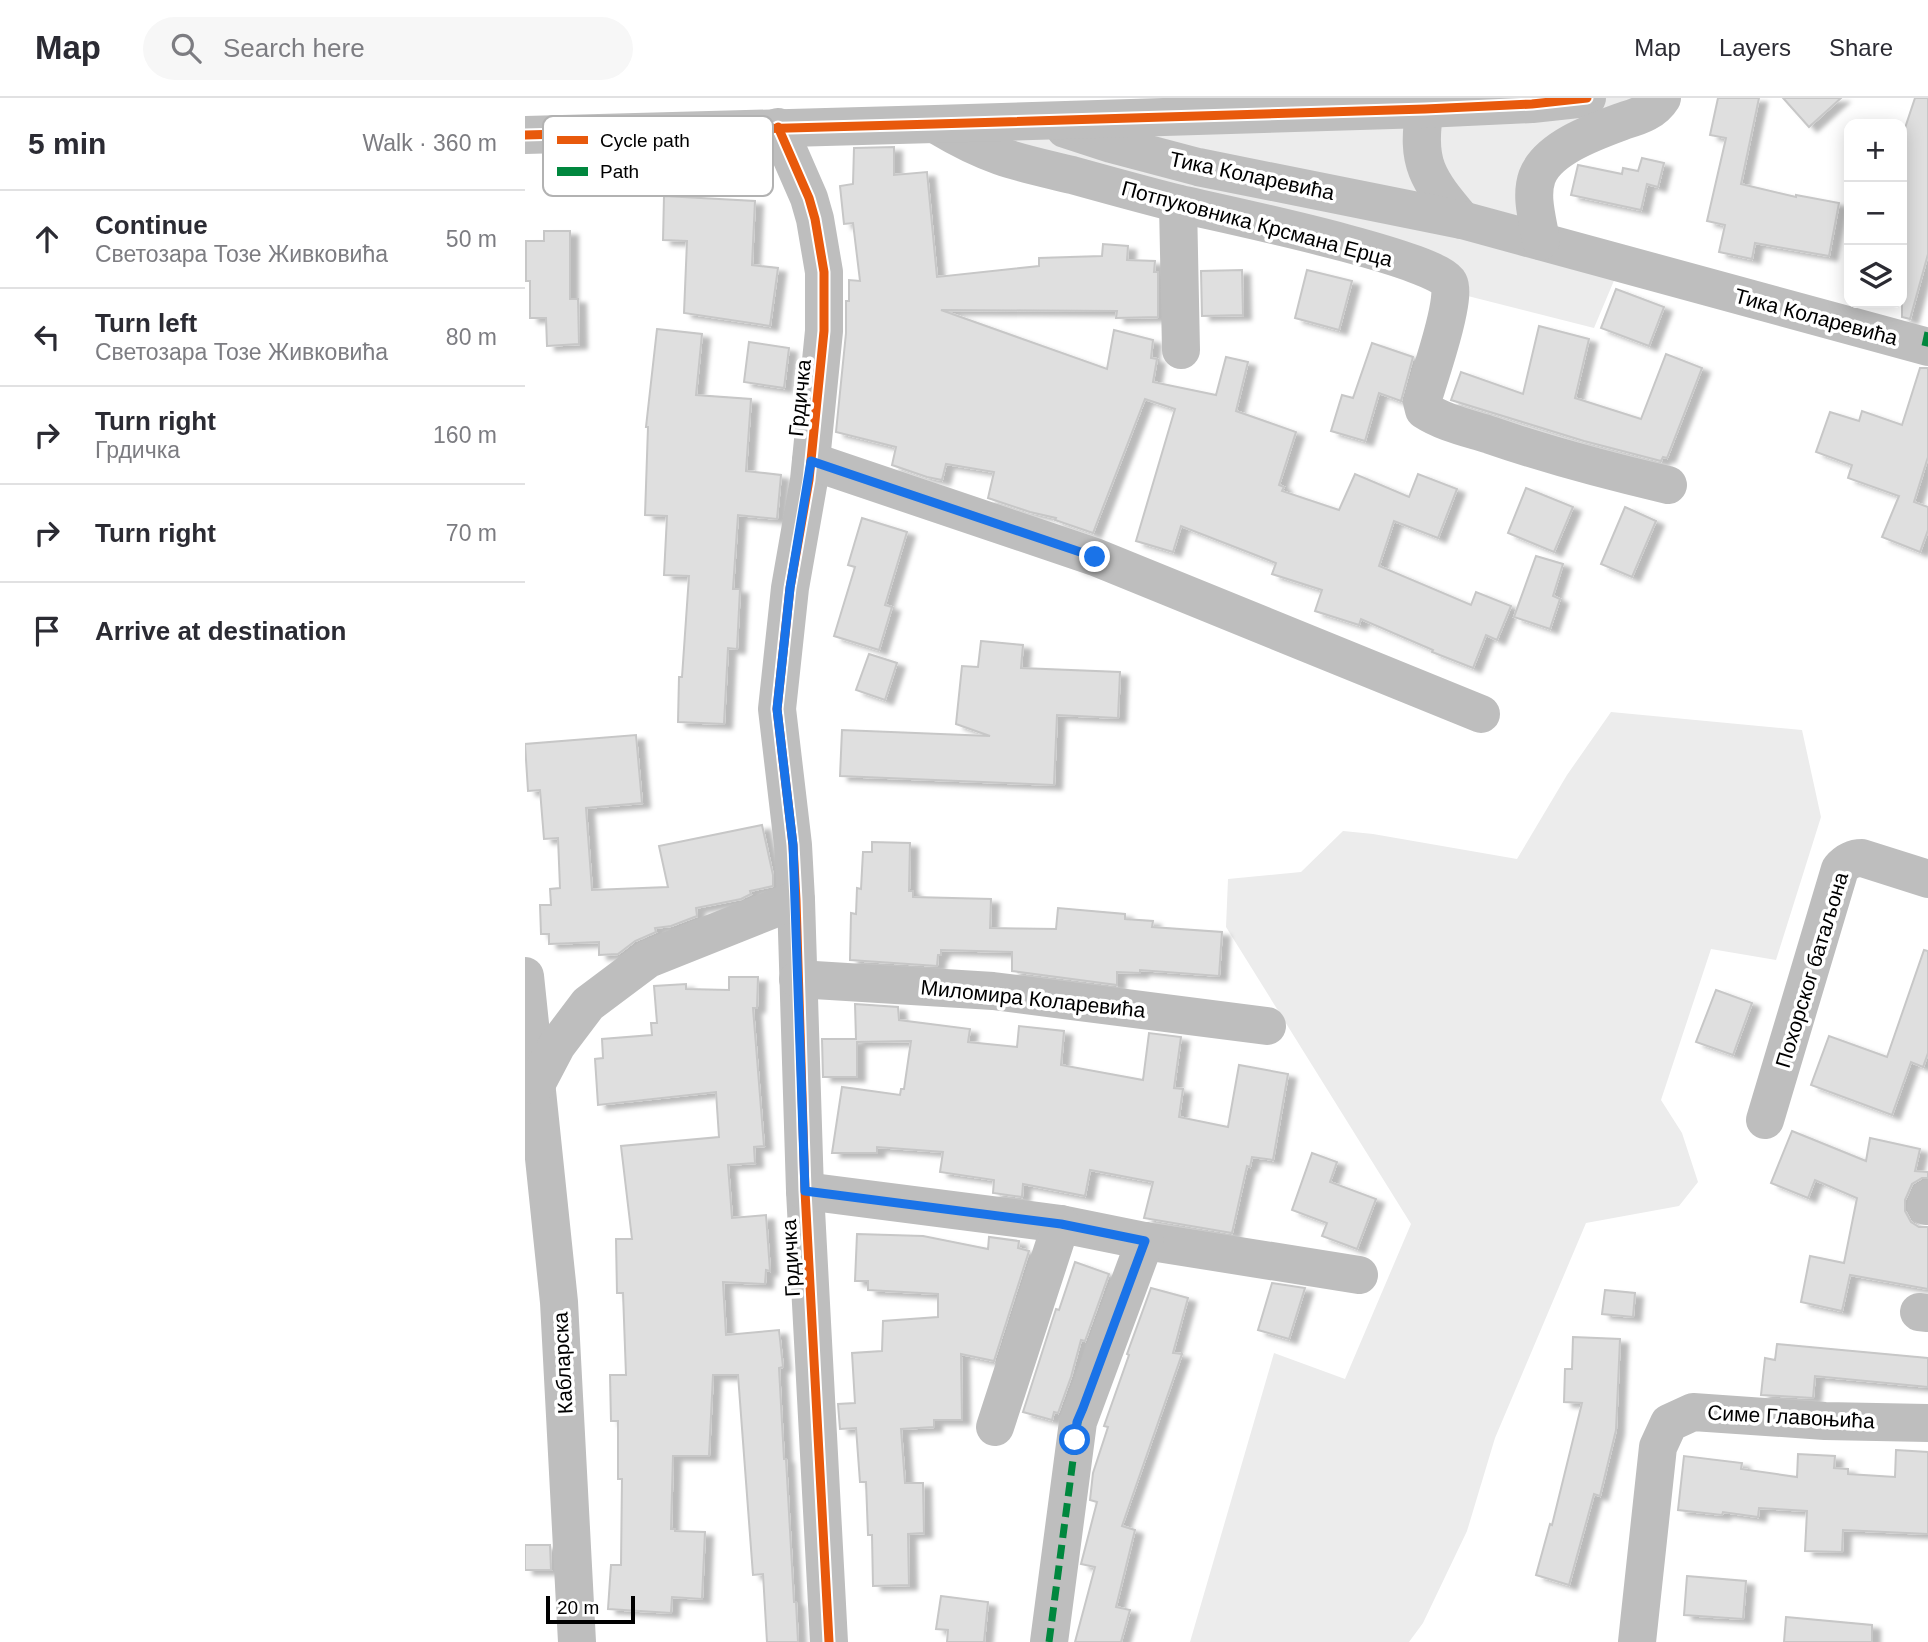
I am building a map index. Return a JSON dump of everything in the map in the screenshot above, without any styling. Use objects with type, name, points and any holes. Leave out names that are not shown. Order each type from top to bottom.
[{"type":"street","points":[[773,127],[1045,121],[1085,108],[1425,109],[1532,104],[1587,98]]},
{"type":"street","points":[[1541,241],[1535,190],[1537,177],[1544,166],[1555,155],[1580,139],[1650,111],[1662,98]]},
{"type":"street","points":[[1425,109],[1421,151],[1424,164],[1445,200],[1462,220]]},
{"type":"street","name":"Тика Коларевића","points":[[1045,121],[1111,144],[1198,167],[1462,220],[1927,342]]},
{"type":"street","name":"Потпуковника Крсмана Ерца","points":[[935,124],[971,145],[1002,157],[1178,204],[1349,243],[1443,277],[1448,281],[1452,292],[1422,402],[1424,410],[1435,417],[1500,439],[1599,469],[1668,485]]},
{"type":"street","name":"Грдичка","points":[[778,127],[809,198],[824,272],[824,331],[811,461],[790,588],[777,709],[793,845],[805,1191],[829,1642]]},
{"type":"street","points":[[525,135],[543,134]]},
{"type":"street","points":[[1178,204],[1181,350]]},
{"type":"street","points":[[811,461],[1095,557],[1481,714]]},
{"type":"street","name":"Похорског батаљона","points":[[1765,1120],[1840,869],[1845,863],[1861,858],[1928,879]]},
{"type":"street","points":[[536,1085],[557,1045],[588,1004],[648,958],[796,900]]},
{"type":"street","name":"Кабларска","points":[[525,976],[559,1301],[577,1642]]},
{"type":"street","name":"Миломира Коларевића","points":[[798,979],[993,991],[1267,1026]]},
{"type":"street","points":[[526,985],[545,996],[588,1004]]},
{"type":"street","points":[[805,1191],[1061,1224],[1145,1241],[1359,1275]]},
{"type":"street","points":[[995,1427],[1061,1224]]},
{"type":"street","points":[[1049,1642],[1077,1422],[1145,1241]]},
{"type":"street","name":"Симе Главоњића","points":[[1637,1642],[1658,1447],[1669,1423],[1693,1412],[1825,1421],[1928,1423]]},
{"type":"shaded area","points":[[1587,98],[1662,98],[1555,155],[1541,241],[1621,264],[1594,328],[1452,292],[935,124]]},
{"type":"shaded area","points":[[1611,712],[1802,730],[1821,817],[1776,960],[1711,949],[1661,1100],[1682,1133],[1698,1182],[1679,1206],[1586,1223],[1495,1438],[1467,1531],[1423,1623],[1409,1642],[1190,1642],[1274,1353],[1345,1379],[1411,1224],[1226,927],[1228,879],[1301,872],[1343,831],[1517,859],[1567,775]]},
{"type":"building","points":[[1718,98],[1759,98],[1741,184],[1796,197],[1839,203],[1829,256],[1755,243],[1752,259],[1719,252],[1725,225],[1707,221],[1726,138],[1710,135]]},
{"type":"building","points":[[1783,98],[1841,98],[1809,127]]},
{"type":"building","points":[[1915,98],[1928,98],[1928,254],[1910,319],[1902,317],[1902,308],[1907,308],[1907,122]]},
{"type":"building","points":[[894,147],[894,175],[927,172],[937,277],[1039,266],[1039,258],[1102,256],[1103,244],[1128,246],[1127,260],[1155,261],[1154,272],[1158,272],[1158,317],[1116,318],[1117,311],[941,310],[1107,369],[1114,330],[1153,340],[1151,358],[1157,359],[1153,382],[1216,395],[1226,357],[1248,362],[1236,411],[1296,432],[1279,485],[1284,487],[1282,491],[1339,510],[1355,474],[1409,497],[1418,474],[1457,489],[1438,538],[1394,521],[1379,566],[1471,605],[1476,592],[1511,606],[1497,640],[1486,635],[1473,668],[1361,619],[1359,625],[1315,611],[1322,590],[1272,574],[1276,563],[1181,526],[1173,552],[1136,541],[1175,409],[1145,399],[1093,533],[1055,520],[1056,518],[988,498],[994,472],[946,464],[942,480],[927,477],[892,465],[896,447],[836,432],[849,280],[860,281],[853,223],[844,224],[840,186],[853,184],[854,148]]},
{"type":"building","points":[[1642,158],[1664,163],[1658,187],[1647,184],[1641,210],[1571,195],[1578,165],[1622,174],[1623,168],[1638,171]]},
{"type":"building","points":[[664,196],[755,201],[752,265],[778,268],[770,326],[684,313],[687,241],[663,240]]},
{"type":"building","points":[[544,231],[570,231],[570,299],[578,299],[579,344],[547,346],[546,318],[530,318],[526,241],[544,241]]},
{"type":"building","points":[[1242,270],[1243,315],[1202,316],[1201,271]]},
{"type":"building","points":[[1307,270],[1352,281],[1339,330],[1295,318]]},
{"type":"building","points":[[1616,289],[1664,307],[1649,346],[1601,328]]},
{"type":"building","points":[[1539,326],[1589,339],[1575,398],[1641,419],[1666,354],[1702,368],[1667,458],[1663,457],[1661,461],[1584,441],[1451,400],[1461,372],[1523,394]]},
{"type":"building","points":[[657,329],[702,334],[696,395],[751,399],[746,471],[781,475],[777,519],[738,515],[733,589],[740,589],[737,649],[728,648],[724,724],[678,722],[679,677],[682,677],[689,576],[664,575],[667,516],[645,515],[646,427]]},
{"type":"building","points":[[749,342],[789,348],[784,388],[744,382]]},
{"type":"building","points":[[1372,343],[1413,357],[1401,401],[1379,393],[1365,441],[1331,431],[1342,395],[1353,398]]},
{"type":"building","points":[[1920,368],[1928,368],[1928,457],[1914,502],[1928,507],[1928,530],[1920,552],[1882,537],[1899,496],[1848,478],[1852,465],[1816,452],[1830,412],[1859,421],[1862,411],[1902,425]]},
{"type":"building","points":[[1526,488],[1573,507],[1554,552],[1508,533]]},
{"type":"building","points":[[1625,507],[1656,521],[1632,577],[1601,564]]},
{"type":"building","points":[[862,518],[907,532],[885,605],[892,607],[879,650],[834,636],[855,567],[848,565]]},
{"type":"building","points":[[1536,556],[1563,564],[1553,596],[1560,599],[1550,629],[1514,617]]},
{"type":"building","points":[[981,641],[1023,645],[1021,668],[1120,672],[1118,718],[1057,715],[1054,785],[840,776],[842,730],[990,736],[956,724],[962,666],[978,667]]},
{"type":"building","points":[[869,654],[897,663],[885,700],[856,690]]},
{"type":"building","points":[[636,735],[642,803],[586,808],[592,890],[668,887],[659,846],[762,825],[773,886],[750,891],[751,894],[741,899],[696,908],[697,916],[671,926],[655,928],[656,932],[635,941],[618,954],[599,955],[599,942],[549,944],[549,934],[541,934],[540,905],[551,905],[550,889],[560,888],[558,838],[544,839],[540,790],[528,791],[525,744]]},
{"type":"building","points":[[872,842],[910,843],[909,891],[913,891],[913,897],[991,899],[990,928],[1056,929],[1058,908],[1125,914],[1125,919],[1153,921],[1152,927],[1222,932],[1219,976],[1140,970],[1140,973],[1117,972],[1117,985],[1012,971],[1012,952],[941,950],[937,966],[850,960],[851,913],[856,914],[857,888],[861,889],[863,852],[872,852]]},
{"type":"building","points":[[1924,950],[1928,951],[1928,1053],[1923,1067],[1911,1062],[1892,1115],[1811,1085],[1829,1036],[1887,1057]]},
{"type":"building","points":[[729,977],[758,977],[757,1008],[753,1008],[764,1146],[754,1147],[755,1163],[728,1165],[732,1218],[766,1215],[770,1271],[766,1270],[765,1284],[723,1282],[726,1335],[779,1330],[783,1367],[779,1368],[784,1459],[798,1642],[767,1642],[763,1574],[753,1575],[738,1375],[713,1375],[709,1456],[673,1456],[671,1529],[705,1532],[702,1599],[672,1597],[671,1613],[608,1609],[611,1565],[621,1565],[622,1479],[618,1479],[618,1421],[611,1421],[610,1375],[626,1375],[623,1293],[617,1293],[616,1239],[632,1239],[621,1146],[719,1137],[716,1092],[598,1105],[595,1059],[603,1058],[602,1039],[652,1035],[651,1023],[657,1023],[654,986],[686,984],[686,989],[729,990]]},
{"type":"building","points":[[1716,990],[1752,1003],[1733,1055],[1696,1042]]},
{"type":"building","points":[[855,1004],[898,1007],[899,1020],[970,1029],[968,1042],[1017,1047],[1019,1026],[1064,1031],[1061,1065],[1143,1080],[1149,1033],[1181,1037],[1174,1088],[1183,1089],[1179,1117],[1228,1127],[1239,1065],[1288,1074],[1273,1160],[1252,1157],[1250,1167],[1247,1166],[1232,1233],[1144,1218],[1153,1182],[1090,1170],[1085,1196],[1023,1184],[1022,1197],[993,1193],[994,1180],[940,1172],[943,1152],[877,1147],[877,1153],[832,1153],[842,1087],[900,1095],[901,1089],[904,1089],[911,1041],[857,1042],[857,1077],[823,1077],[822,1039],[856,1039]]},
{"type":"building","points":[[1792,1131],[1866,1161],[1870,1138],[1920,1149],[1915,1171],[1928,1172],[1928,1178],[1922,1178],[1912,1184],[1905,1200],[1905,1211],[1911,1222],[1919,1227],[1928,1227],[1928,1289],[1850,1275],[1842,1311],[1801,1302],[1810,1256],[1844,1263],[1857,1198],[1815,1180],[1808,1198],[1771,1183]]},
{"type":"building","points":[[1312,1153],[1337,1162],[1330,1182],[1376,1199],[1357,1249],[1322,1236],[1327,1223],[1292,1210]]},
{"type":"building","points":[[857,1234],[923,1236],[988,1249],[989,1237],[1019,1241],[1018,1248],[1029,1251],[994,1361],[961,1354],[962,1420],[934,1420],[934,1427],[901,1429],[905,1483],[923,1483],[924,1533],[908,1534],[909,1585],[873,1586],[872,1535],[868,1535],[866,1482],[860,1482],[856,1428],[840,1429],[838,1404],[855,1403],[852,1353],[882,1351],[883,1321],[938,1317],[938,1294],[868,1290],[868,1281],[855,1281]]},
{"type":"building","points":[[1075,1262],[1109,1274],[1085,1341],[1081,1340],[1058,1413],[1054,1412],[1052,1420],[1023,1412],[1056,1309],[1059,1310]]},
{"type":"building","points":[[1272,1283],[1305,1288],[1289,1339],[1258,1330]]},
{"type":"building","points":[[1151,1288],[1188,1298],[1173,1353],[1182,1354],[1122,1526],[1135,1530],[1116,1607],[1130,1610],[1121,1642],[1075,1642],[1095,1567],[1081,1564],[1097,1502],[1090,1500],[1093,1473],[1108,1427],[1104,1426]]},
{"type":"building","points":[[1605,1290],[1635,1293],[1633,1317],[1602,1314]]},
{"type":"building","points":[[1573,1337],[1620,1339],[1616,1430],[1600,1496],[1594,1494],[1569,1585],[1536,1575],[1550,1524],[1552,1525],[1582,1403],[1564,1402],[1565,1369],[1572,1369]]},
{"type":"building","points":[[1777,1344],[1928,1358],[1928,1387],[1815,1376],[1813,1398],[1761,1395],[1765,1358],[1775,1360]]},
{"type":"building","points":[[1896,1450],[1928,1452],[1928,1534],[1843,1530],[1842,1552],[1805,1551],[1807,1511],[1759,1508],[1758,1517],[1678,1510],[1684,1456],[1742,1463],[1741,1469],[1797,1477],[1798,1454],[1835,1456],[1834,1468],[1848,1469],[1848,1474],[1895,1477]]},
{"type":"building","points":[[525,1545],[550,1545],[551,1570],[525,1570]]},
{"type":"building","points":[[1687,1576],[1746,1581],[1743,1619],[1684,1615]]},
{"type":"building","points":[[941,1596],[988,1602],[984,1642],[947,1642],[948,1630],[936,1629]]},
{"type":"building","points":[[1786,1617],[1872,1625],[1872,1642],[1784,1642]]},
{"type":"marked path","points":[[1925,346],[1928,332]]},
{"type":"marked path","points":[[1049,1642],[1078,1422],[1145,1241]]},
{"type":"cycle path","points":[[773,128],[1425,109],[1532,104],[1587,98]]},
{"type":"cycle path","points":[[778,127],[809,198],[824,272],[824,331],[809,480],[790,588],[777,709],[793,845],[805,1191],[829,1642]]},
{"type":"cycle path","points":[[525,135],[543,135]]},
{"type":"route","points":[[1075,1440],[1077,1422],[1145,1241],[1061,1224],[805,1191],[793,845],[777,709],[790,588],[811,461],[1095,557]]}]
